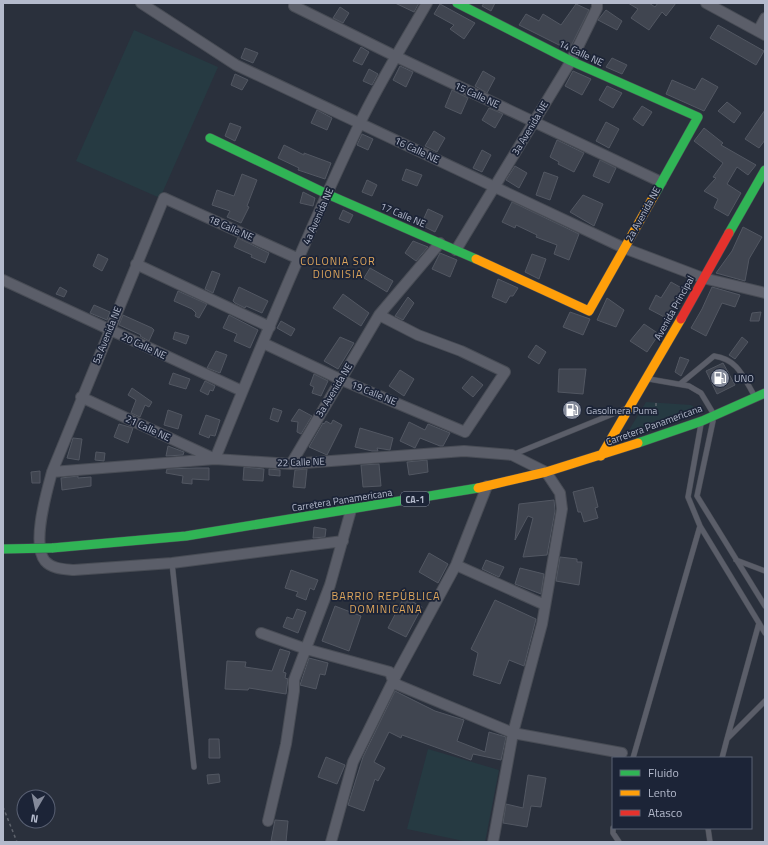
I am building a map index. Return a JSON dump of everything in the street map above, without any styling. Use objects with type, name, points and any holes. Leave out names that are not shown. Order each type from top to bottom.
[{"type":"main road","name":"14 Calle NE","points":[[457,3],[571,61],[698,117]]},
{"type":"main road","name":"2a Avenida NE","points":[[589,311],[698,117]]},
{"type":"main road","name":"17 Calle NE","points":[[210,138],[327,194],[456,250],[589,311]]},
{"type":"main road","name":"Avenida Principal","points":[[601,456],[647,379],[765,170]]},
{"type":"main road","name":"Carretera Panamericana","points":[[3,549],[52,548],[186,536],[351,510],[486,486],[546,472],[601,456],[702,421],[765,394]]},
{"type":"street","name":"16 Calle NE","points":[[141,3],[236,65],[624,248],[703,278],[765,293]]},
{"type":"street","name":"4a Avenida NE","points":[[215,459],[242,391],[327,194],[360,123],[427,3]]},
{"type":"street","name":"3a Avenida NE","points":[[456,250],[571,61],[597,8],[597,3]]},
{"type":"street","points":[[706,3],[761,33],[765,18]]},
{"type":"street","name":"15 Calle NE","points":[[294,6],[397,57],[661,182]]},
{"type":"street","name":"18 Calle NE","points":[[164,198],[299,259]]},
{"type":"street","name":"5a Avenida NE","points":[[164,198],[81,397],[52,472],[44,500],[40,527],[42,557],[49,564],[60,568],[74,570],[172,563],[343,541]]},
{"type":"street","name":"3a Avenida NE","points":[[291,464],[379,315],[440,243]]},
{"type":"street","points":[[136,264],[270,327]]},
{"type":"street","name":"20 Calle NE","points":[[3,280],[242,391]]},
{"type":"street","points":[[379,315],[418,335],[461,351],[505,372],[465,432],[464,450]]},
{"type":"street","name":"19 Calle NE","points":[[263,343],[340,379],[465,432]]},
{"type":"street","name":"21 Calle NE","points":[[81,397],[215,459]]},
{"type":"street","name":"22 Calle NE","points":[[52,472],[215,459],[291,464],[464,450],[512,455],[546,472]]},
{"type":"street","points":[[493,842],[514,733],[542,624],[562,509],[560,493],[546,472]]},
{"type":"street","points":[[331,842],[353,762],[393,681],[456,565],[486,486]]},
{"type":"street","points":[[268,821],[285,750],[294,691],[294,680],[330,585],[351,510]]},
{"type":"street","points":[[456,565],[545,605]]},
{"type":"street","points":[[261,633],[306,649],[390,672],[393,681],[398,685],[514,733],[622,753]]},
{"type":"lane","points":[[680,384],[714,356],[720,356],[737,366],[755,398]]},
{"type":"lane","points":[[647,379],[689,386],[701,393],[715,415],[697,496],[765,606]]},
{"type":"lane","points":[[512,455],[629,407]]},
{"type":"lane","points":[[702,421],[688,497],[700,526],[765,633]]},
{"type":"lane","points":[[633,757],[700,526]]},
{"type":"lane","points":[[736,560],[765,572]]},
{"type":"lane","points":[[172,563],[194,767]]},
{"type":"lane","points":[[722,757],[759,623]]},
{"type":"lane","points":[[727,739],[765,701]]},
{"type":"lane","points":[[613,829],[613,833],[619,842]]},
{"type":"lane","points":[[708,829],[710,842]]},
{"type":"path","points":[[656,401],[656,406]]},
{"type":"path","points":[[3,807],[17,842]]},
{"type":"shaded area","points":[[134,30],[218,67],[160,198],[76,161]]},
{"type":"shaded area","points":[[646,402],[691,405],[695,410],[625,441],[623,440]]},
{"type":"shaded area","points":[[428,749],[499,770],[485,842],[468,842],[407,829]]},
{"type":"building","points":[[395,3],[419,3],[414,12]]},
{"type":"building","points":[[484,3],[495,3],[491,11],[482,6]]},
{"type":"building","points":[[628,3],[649,3],[655,7],[658,3],[676,3],[666,16],[662,12],[649,30],[631,18],[638,9]]},
{"type":"building","points":[[440,4],[475,23],[464,39],[450,29],[454,25],[434,14]]},
{"type":"building","points":[[576,4],[589,10],[569,50],[519,25],[526,14],[539,21],[543,14],[561,25]]},
{"type":"building","points":[[340,7],[349,13],[343,23],[333,18]]},
{"type":"building","points":[[606,10],[622,21],[617,30],[598,20]]},
{"type":"building","points":[[718,25],[764,51],[756,65],[710,38]]},
{"type":"building","points":[[361,47],[369,52],[362,65],[353,61]]},
{"type":"building","points":[[245,48],[258,53],[253,63],[241,58]]},
{"type":"building","points":[[612,58],[627,65],[622,74],[606,67]]},
{"type":"building","points":[[400,66],[413,72],[406,87],[393,80]]},
{"type":"building","points":[[369,69],[378,74],[372,85],[363,81]]},
{"type":"building","points":[[483,71],[495,78],[487,93],[475,86]]},
{"type":"building","points":[[573,71],[591,79],[582,95],[565,86]]},
{"type":"building","points":[[235,74],[248,80],[242,90],[231,85]]},
{"type":"building","points":[[702,78],[718,87],[704,111],[666,94],[672,80],[695,90]]},
{"type":"building","points":[[607,86],[622,93],[613,108],[599,100]]},
{"type":"building","points":[[452,90],[468,98],[461,114],[445,107]]},
{"type":"building","points":[[727,102],[741,113],[734,123],[718,111]]},
{"type":"building","points":[[642,106],[652,112],[643,126],[633,119]]},
{"type":"building","points":[[489,108],[503,114],[495,128],[482,120]]},
{"type":"building","points":[[317,110],[332,118],[327,130],[311,123]]},
{"type":"building","points":[[765,110],[765,140],[759,148],[745,139]]},
{"type":"building","points":[[606,122],[619,129],[609,148],[596,141]]},
{"type":"building","points":[[230,123],[241,127],[235,141],[225,136]]},
{"type":"building","points":[[704,128],[723,143],[721,145],[756,165],[748,175],[737,167],[727,184],[741,193],[728,216],[714,208],[718,199],[704,191],[716,178],[713,177],[723,163],[694,141]]},
{"type":"building","points":[[434,131],[445,138],[437,152],[425,146]]},
{"type":"building","points":[[362,134],[373,139],[368,150],[357,145]]},
{"type":"building","points":[[557,140],[584,153],[574,172],[558,164],[559,162],[550,157]]},
{"type":"building","points":[[284,145],[304,155],[304,153],[331,163],[325,179],[298,170],[299,168],[278,158]]},
{"type":"building","points":[[482,150],[491,155],[482,172],[473,168]]},
{"type":"building","points":[[600,160],[616,168],[609,183],[593,176]]},
{"type":"building","points":[[515,166],[527,173],[519,188],[506,180]]},
{"type":"building","points":[[406,169],[422,175],[417,186],[402,180]]},
{"type":"building","points":[[544,172],[558,177],[550,200],[536,195]]},
{"type":"building","points":[[242,174],[257,180],[247,206],[249,207],[241,223],[227,217],[230,211],[212,205],[217,190],[234,196]]},
{"type":"building","points":[[367,180],[377,185],[372,196],[362,192]]},
{"type":"building","points":[[303,192],[315,198],[313,206],[300,203]]},
{"type":"building","points":[[583,195],[603,204],[594,226],[570,212]]},
{"type":"building","points":[[512,202],[579,234],[569,260],[554,254],[557,245],[536,237],[537,235],[516,225],[515,228],[502,222]]},
{"type":"building","points":[[428,209],[443,216],[435,232],[421,225]]},
{"type":"building","points":[[343,210],[353,215],[349,223],[339,219]]},
{"type":"building","points":[[743,227],[762,237],[749,259],[745,281],[716,273],[732,251]]},
{"type":"building","points":[[238,238],[269,253],[265,263],[234,247]]},
{"type":"building","points":[[413,241],[428,247],[416,261],[405,253]]},
{"type":"building","points":[[440,253],[457,260],[450,277],[432,269]]},
{"type":"building","points":[[98,254],[108,259],[102,271],[93,266]]},
{"type":"building","points":[[532,254],[546,259],[539,279],[525,272]]},
{"type":"building","points":[[370,268],[393,281],[387,292],[364,278]]},
{"type":"building","points":[[212,271],[220,274],[213,293],[205,289]]},
{"type":"building","points":[[498,279],[518,288],[513,296],[510,296],[506,303],[492,297]]},
{"type":"building","points":[[671,282],[687,291],[668,319],[649,309],[656,295],[661,298]]},
{"type":"building","points":[[60,287],[67,291],[64,297],[56,294]]},
{"type":"building","points":[[239,287],[268,301],[262,313],[246,306],[245,308],[233,301]]},
{"type":"building","points":[[712,287],[740,295],[735,307],[722,303],[706,336],[691,328]]},
{"type":"building","points":[[178,291],[207,304],[199,318],[195,316],[196,313],[192,309],[174,301]]},
{"type":"building","points":[[343,294],[369,313],[361,326],[333,308]]},
{"type":"building","points":[[408,297],[414,303],[403,320],[395,316]]},
{"type":"building","points":[[607,298],[624,310],[616,327],[597,320]]},
{"type":"building","points":[[94,305],[110,312],[107,320],[90,313]]},
{"type":"building","points":[[570,312],[590,319],[583,335],[563,327]]},
{"type":"building","points":[[761,312],[759,321],[750,321],[752,313]]},
{"type":"building","points":[[123,315],[154,330],[149,341],[140,336],[141,335],[119,325]]},
{"type":"building","points":[[229,315],[258,330],[250,348],[234,341],[237,334],[223,328]]},
{"type":"building","points":[[281,321],[295,329],[291,336],[277,328]]},
{"type":"building","points":[[644,324],[659,334],[647,352],[630,341]]},
{"type":"building","points":[[175,332],[189,336],[186,344],[173,339]]},
{"type":"building","points":[[340,337],[354,343],[338,369],[324,361]]},
{"type":"building","points":[[742,337],[748,342],[735,359],[729,355]]},
{"type":"building","points":[[536,345],[546,352],[539,364],[528,357]]},
{"type":"building","points":[[216,351],[227,355],[220,373],[207,368]]},
{"type":"building","points":[[680,357],[689,360],[681,376],[675,372]]},
{"type":"building","name":"UNO","points":[[723,363],[735,385],[717,394],[706,371]]},
{"type":"building","points":[[559,369],[586,369],[583,394],[558,392]]},
{"type":"building","points":[[400,370],[414,379],[404,396],[389,386]]},
{"type":"building","points":[[173,373],[190,379],[186,389],[169,384]]},
{"type":"building","points":[[314,374],[328,381],[321,396],[312,393],[314,387],[310,385]]},
{"type":"building","points":[[472,376],[483,385],[473,397],[462,388]]},
{"type":"building","points":[[205,381],[215,386],[213,391],[210,390],[208,395],[200,391]]},
{"type":"building","points":[[132,388],[152,402],[149,407],[145,405],[140,417],[131,413],[136,400],[128,395]]},
{"type":"building","points":[[273,408],[282,411],[278,422],[270,419]]},
{"type":"building","points":[[299,409],[312,416],[301,434],[297,432],[298,422],[291,421]]},
{"type":"building","points":[[168,410],[182,415],[178,429],[164,425]]},
{"type":"building","points":[[206,415],[220,420],[215,436],[210,435],[209,438],[199,434]]},
{"type":"building","points":[[333,420],[342,425],[327,455],[309,447],[323,423],[324,424],[326,421],[331,424]]},
{"type":"building","points":[[409,422],[425,430],[428,424],[450,433],[443,446],[420,438],[415,448],[400,441]]},
{"type":"building","points":[[119,424],[133,428],[128,443],[114,437]]},
{"type":"building","points":[[360,428],[393,438],[390,450],[377,448],[378,451],[372,451],[355,447]]},
{"type":"building","points":[[73,438],[82,439],[79,460],[67,458]]},
{"type":"building","points":[[168,446],[184,452],[183,455],[166,456]]},
{"type":"building","points":[[96,452],[105,453],[104,461],[95,460]]},
{"type":"building","points":[[427,460],[428,472],[409,475],[407,462]]},
{"type":"building","points":[[379,464],[381,486],[363,487],[361,465]]},
{"type":"building","points":[[244,467],[264,469],[263,481],[243,480]]},
{"type":"building","points":[[209,468],[209,480],[192,479],[192,484],[182,483],[183,476],[166,473],[167,469]]},
{"type":"building","points":[[269,469],[280,470],[280,476],[269,475]]},
{"type":"building","points":[[307,469],[305,488],[293,487],[295,470]]},
{"type":"building","points":[[40,471],[40,483],[32,483],[31,472]]},
{"type":"building","points":[[78,476],[78,478],[91,477],[91,486],[62,490],[61,478]]},
{"type":"building","points":[[593,487],[598,507],[595,508],[598,518],[584,522],[581,512],[578,512],[573,492]]},
{"type":"building","points":[[554,500],[555,511],[547,555],[523,557],[533,518],[528,516],[515,540],[519,504]]},
{"type":"building","points":[[314,527],[326,529],[325,537],[313,538]]},
{"type":"building","points":[[429,553],[448,564],[438,583],[419,572]]},
{"type":"building","points":[[560,557],[577,559],[577,562],[582,562],[579,585],[556,581]]},
{"type":"building","points":[[486,560],[504,567],[499,577],[482,569]]},
{"type":"building","points":[[520,568],[544,574],[541,594],[515,584]]},
{"type":"building","points":[[291,570],[318,580],[314,590],[310,588],[306,600],[296,596],[298,592],[285,588]]},
{"type":"building","points":[[404,597],[422,607],[406,637],[388,628]]},
{"type":"building","points":[[495,600],[536,619],[524,666],[509,660],[500,684],[473,675],[478,653],[471,649]]},
{"type":"building","points":[[335,606],[361,616],[349,651],[322,641]]},
{"type":"building","points":[[297,609],[306,612],[298,633],[283,627],[287,617],[293,619]]},
{"type":"building","points":[[280,649],[290,652],[283,672],[286,673],[285,678],[288,679],[286,694],[249,688],[248,690],[225,689],[227,661],[246,662],[245,667],[272,671]]},
{"type":"building","points":[[309,658],[328,663],[325,675],[320,674],[316,689],[300,685]]},
{"type":"building","points":[[395,691],[435,711],[464,720],[457,741],[485,752],[489,732],[506,737],[501,760],[473,754],[471,760],[402,735],[401,738],[389,732],[374,762],[385,768],[378,781],[375,779],[364,811],[348,805],[363,757]]},
{"type":"building","points":[[209,739],[219,739],[220,758],[209,758]]},
{"type":"building","points":[[326,757],[345,765],[337,784],[318,777]]},
{"type":"building","points":[[219,774],[220,782],[208,784],[207,775]]},
{"type":"building","points":[[528,775],[546,778],[541,807],[531,806],[527,827],[503,823],[506,804],[523,808]]},
{"type":"building","points":[[275,820],[288,821],[286,842],[271,841]]},
{"type":"traffic: fast","points":[[457,3],[571,61],[698,117],[655,194]]},
{"type":"traffic: fast","points":[[210,138],[327,194],[476,259]]},
{"type":"traffic: fast","points":[[729,233],[765,170]]},
{"type":"traffic: fast","points":[[638,443],[702,421],[765,393]]},
{"type":"traffic: fast","points":[[52,548],[186,536],[478,488]]},
{"type":"traffic: fast","points":[[3,549],[52,548]]},
{"type":"traffic: slow","points":[[476,259],[589,311],[655,194]]},
{"type":"traffic: slow","points":[[601,456],[681,319]]},
{"type":"traffic: slow","points":[[478,488],[546,472],[638,443]]},
{"type":"traffic: jam","points":[[681,319],[729,233]]},
{"type":"place","name":"UNO","points":[[720,378]]},
{"type":"place","name":"Gasolinera Puma","points":[[572,410]]},
{"type":"district","name":"COLONIA SOR DIONISIA","points":[[338,267]]},
{"type":"district","name":"BARRIO REPÚBLICA DOMINICANA","points":[[386,602]]}]
